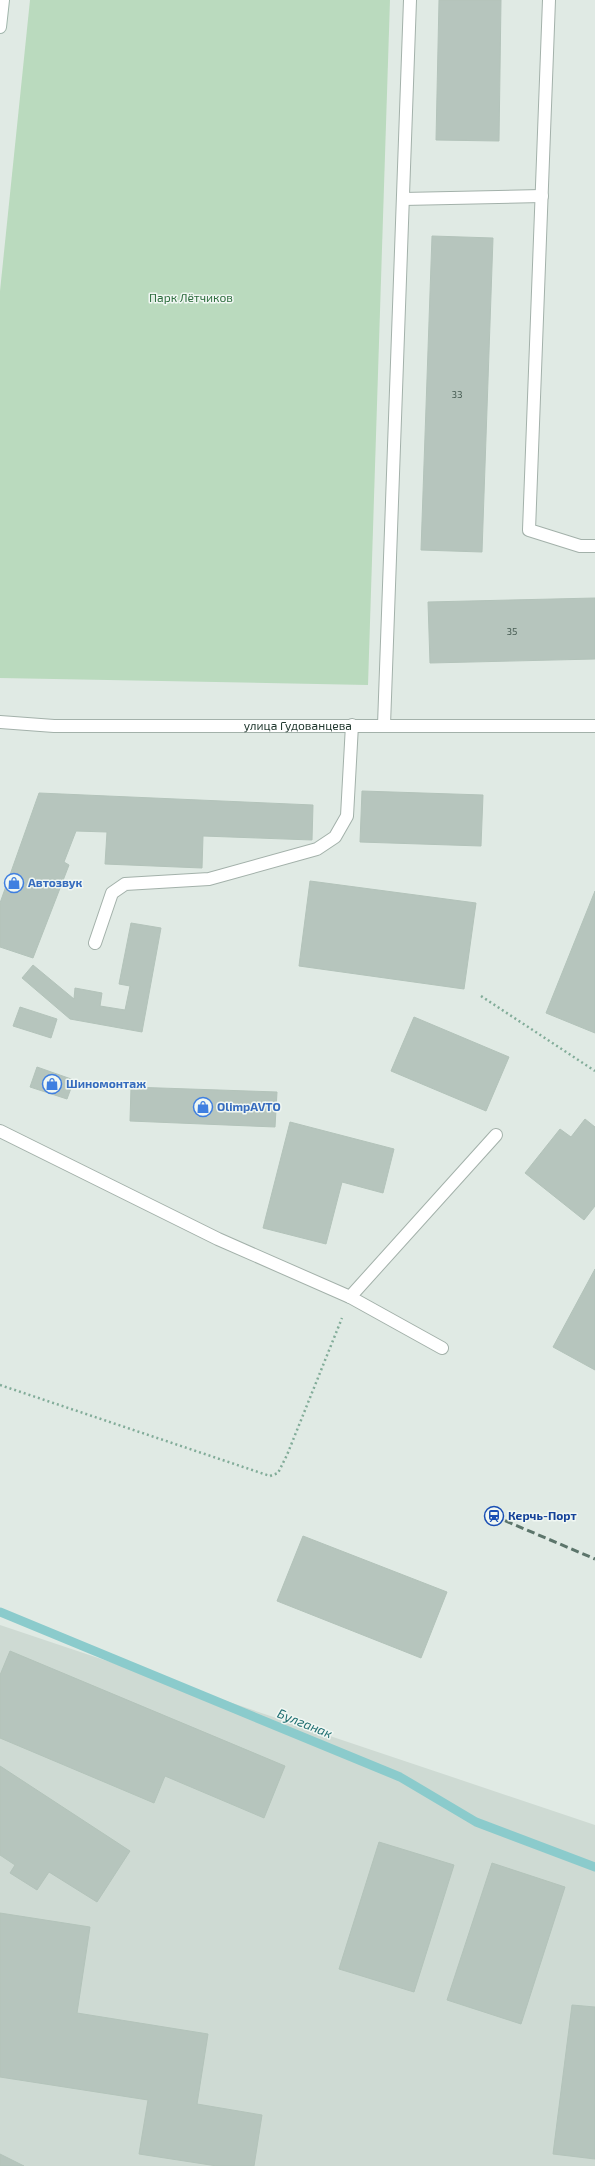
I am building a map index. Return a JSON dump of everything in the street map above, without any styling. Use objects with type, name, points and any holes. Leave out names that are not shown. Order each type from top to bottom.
[{"type":"street","points":[[0,27],[3,0]]},
{"type":"street","points":[[384,725],[410,0]]},
{"type":"street","points":[[549,0],[529,530],[580,546],[595,546]]},
{"type":"street","points":[[403,199],[542,196]]},
{"type":"street","name":"улица Гудованцева","points":[[0,722],[54,726],[595,726]]},
{"type":"street","points":[[95,943],[112,893],[125,884],[209,879],[317,849],[335,837],[347,816],[352,725]]},
{"type":"street","points":[[0,1131],[218,1239],[350,1297],[442,1348]]},
{"type":"street","points":[[350,1297],[496,1135]]},
{"type":"path","points":[[481,996],[595,1070]]},
{"type":"path","points":[[0,1385],[270,1476],[278,1473],[287,1455],[303,1413],[315,1389],[350,1297]]},
{"type":"shaded area","points":[[0,1625],[595,1825],[595,2166],[0,2166]]},
{"type":"green space","name":"Парк Лётчиков","points":[[30,0],[390,0],[368,685],[0,678],[0,291]]},
{"type":"building","points":[[439,0],[501,0],[499,141],[436,140]]},
{"type":"building","points":[[432,236],[493,238],[482,552],[421,550]]},
{"type":"building","points":[[595,598],[595,659],[430,663],[428,602]]},
{"type":"building","points":[[362,791],[483,795],[481,846],[360,842]]},
{"type":"building","points":[[39,793],[313,805],[312,840],[203,836],[202,868],[105,864],[107,832],[76,831],[64,862],[69,865],[33,958],[0,947],[0,903]]},
{"type":"building","points":[[310,881],[476,903],[464,989],[299,966]]},
{"type":"building","points":[[595,891],[595,1033],[546,1013]]},
{"type":"building","points":[[131,923],[161,928],[142,1032],[70,1019],[22,978],[33,965],[74,999],[75,988],[102,993],[100,1006],[125,1010],[130,986],[119,984]]},
{"type":"building","points":[[20,1007],[57,1019],[51,1038],[13,1026]]},
{"type":"building","points":[[414,1017],[509,1057],[486,1111],[391,1071]]},
{"type":"building","name":"Шиномонтаж","points":[[37,1067],[74,1080],[67,1099],[30,1087]]},
{"type":"building","name":"OlimpAVTO","points":[[131,1087],[277,1092],[275,1127],[130,1121]]},
{"type":"building","points":[[585,1119],[595,1127],[595,1206],[584,1220],[525,1173],[560,1129],[571,1137]]},
{"type":"building","points":[[290,1122],[394,1149],[383,1193],[342,1182],[326,1244],[263,1228]]},
{"type":"building","points":[[595,1269],[595,1370],[553,1347]]},
{"type":"building","points":[[303,1536],[447,1592],[421,1658],[277,1601]]},
{"type":"building","points":[[10,1651],[285,1766],[264,1818],[165,1776],[154,1803],[0,1738],[0,1675]]},
{"type":"building","points":[[0,1766],[130,1851],[97,1902],[49,1872],[37,1890],[10,1873],[15,1865],[0,1855]]},
{"type":"building","points":[[379,1842],[454,1865],[414,1992],[339,1969]]},
{"type":"building","points":[[492,1863],[565,1887],[521,2024],[447,2000]]},
{"type":"building","points":[[0,1913],[90,1927],[77,2013],[208,2034],[197,2104],[262,2115],[254,2166],[217,2166],[139,2154],[148,2100],[0,2077]]},
{"type":"building","points":[[572,2005],[595,2007],[595,2159],[553,2154]]},
{"type":"building","points":[[0,2154],[24,2166],[0,2166]]},
{"type":"waterway","name":"Булганак","points":[[0,1612],[400,1777],[476,1822],[595,1867]]},
{"type":"railway","points":[[494,1516],[595,1559]]},
{"type":"place","name":"Автозвук","points":[[14,883]]},
{"type":"place","name":"Шиномонтаж","points":[[52,1084]]},
{"type":"place","name":"OlimpAVTO","points":[[203,1107]]},
{"type":"place","name":"Керчь-Порт","points":[[494,1516]]}]
